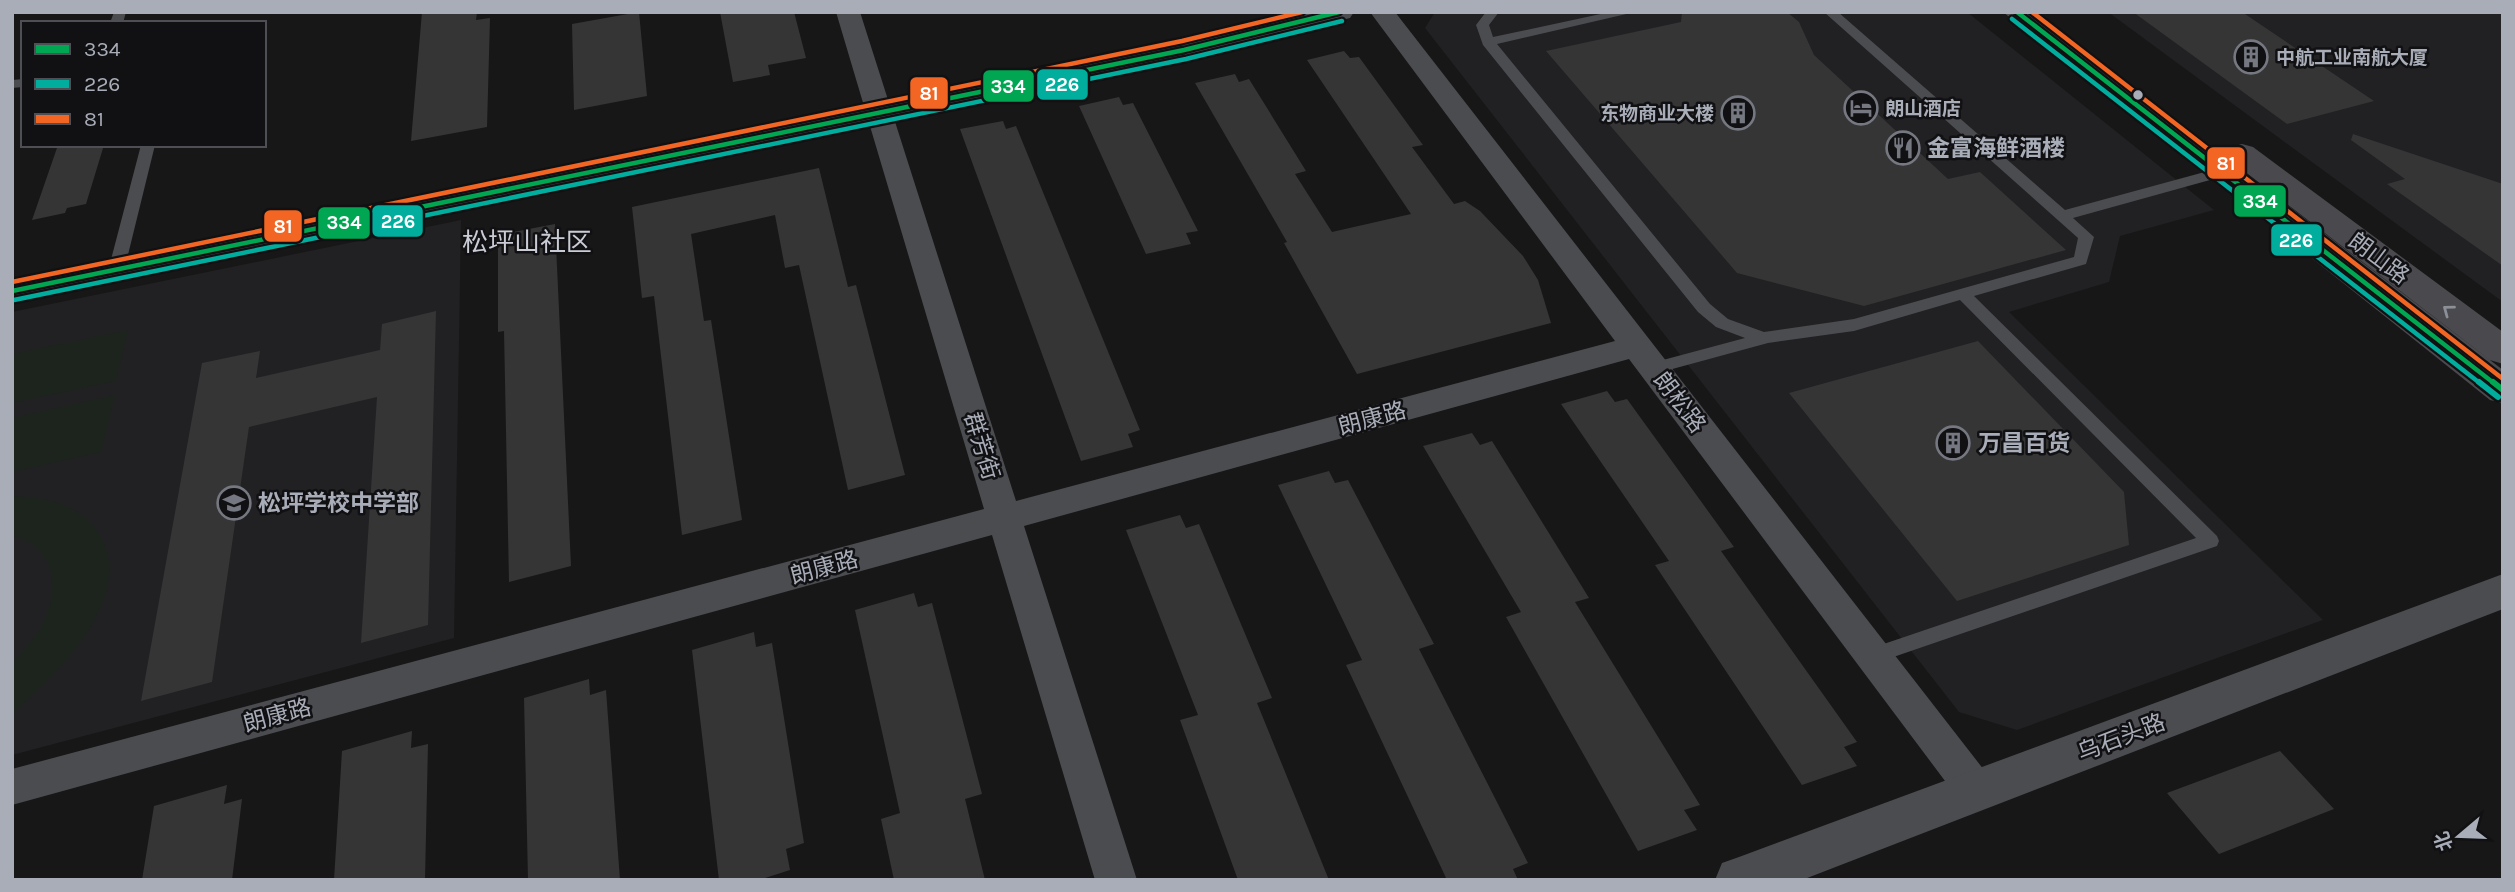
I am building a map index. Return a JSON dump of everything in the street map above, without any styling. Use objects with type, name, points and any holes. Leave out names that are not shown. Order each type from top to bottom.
[{"type":"main road","name":"朗山路","points":[[2017,12],[2503,390]]},
{"type":"main road","name":"朗山路","points":[[2055,12],[2503,351]]},
{"type":"street","name":"群芳街","points":[[848,12],[1116,880]]},
{"type":"street","points":[[877,105],[1280,12]]},
{"type":"street","points":[[12,291],[119,258],[877,105],[1184,50],[1340,12]]},
{"type":"street","name":"朗松路","points":[[1382,12],[1978,792]]},
{"type":"street","points":[[12,268],[119,258]]},
{"type":"street","name":"朗康路","points":[[12,787],[1004,518],[1645,357]]},
{"type":"street","name":"乌石头路","points":[[1739,880],[1978,792],[2503,591]]},
{"type":"lane","points":[[1493,12],[1482,25],[1488,42],[1704,308],[1740,332],[1763,338]]},
{"type":"lane","points":[[1488,42],[1629,12]]},
{"type":"lane","points":[[1645,357],[1854,325],[2081,260],[2087,237],[1830,12]]},
{"type":"lane","points":[[119,258],[147,147]]},
{"type":"lane","points":[[2062,216],[2223,172]]},
{"type":"lane","points":[[1873,656],[2210,541],[1963,294]]},
{"type":"shaded area","points":[[1435,12],[1967,12],[2214,210],[2120,236],[2109,282],[2009,312],[2323,620],[2017,730],[1959,712],[1425,28]]},
{"type":"shaded area","points":[[2108,12],[2503,12],[2503,302],[2286,143]]},
{"type":"shaded area","name":"松坪学校中学部","points":[[461,220],[454,638],[12,755],[12,312]]},
{"type":"shaded area","points":[[128,330],[116,381],[12,403],[12,354]]},
{"type":"shaded area","points":[[115,395],[101,452],[12,472],[12,418]]},
{"type":"shaded area","points":[[12,496],[55,502],[83,516],[91,523],[106,547],[109,574],[103,600],[90,627],[72,653],[12,714],[12,665],[41,627],[51,599],[52,585],[46,560],[38,550],[27,541],[12,536]]},
{"type":"building","points":[[422,12],[477,12],[476,20],[490,18],[487,127],[411,141]]},
{"type":"building","points":[[639,12],[647,96],[574,110],[572,24]]},
{"type":"building","points":[[720,12],[794,12],[806,58],[768,65],[770,75],[733,82]]},
{"type":"building","name":"东物商业大楼","points":[[1682,12],[1787,12],[1799,22],[1814,55],[1948,179],[1980,172],[2066,250],[1864,306],[1737,273],[1546,51],[1681,22]]},
{"type":"building","name":"中航工业南航大厦","points":[[2133,12],[2242,12],[2374,101],[2287,124]]},
{"type":"building","points":[[1344,51],[1350,58],[1359,57],[1423,145],[1412,147],[1454,204],[1465,201],[1480,211],[1523,256],[1538,280],[1551,323],[1357,374],[1284,243],[1287,242],[1195,83],[1235,74],[1239,82],[1249,79],[1306,171],[1295,174],[1332,232],[1411,214],[1307,60]]},
{"type":"building","points":[[1119,97],[1123,105],[1133,103],[1198,231],[1186,233],[1191,244],[1146,254],[1079,106]]},
{"type":"building","points":[[1003,121],[1006,129],[1016,126],[1140,430],[1128,434],[1133,447],[1081,461],[960,129]]},
{"type":"building","points":[[2353,134],[2503,184],[2503,266],[2387,184],[2405,179],[2351,140]]},
{"type":"building","points":[[57,147],[103,147],[86,204],[67,208],[65,213],[32,220]]},
{"type":"building","points":[[819,168],[848,287],[856,285],[905,475],[848,490],[799,265],[785,268],[775,215],[691,234],[704,321],[711,320],[742,520],[682,535],[654,296],[642,298],[632,207]]},
{"type":"building","points":[[555,224],[571,566],[509,582],[504,331],[498,332],[498,235]]},
{"type":"building","points":[[436,311],[428,625],[361,643],[377,397],[249,427],[212,682],[141,701],[202,363],[260,351],[256,378],[380,350],[382,324]]},
{"type":"building","name":"万昌百货","points":[[1978,341],[2124,492],[2129,545],[1957,601],[1789,393]]},
{"type":"building","points":[[1607,391],[1615,402],[1627,399],[1734,547],[1721,551],[1857,742],[1844,747],[1857,766],[1802,785],[1655,565],[1669,561],[1561,404]]},
{"type":"building","points":[[1472,433],[1480,445],[1492,441],[1589,598],[1575,602],[1700,805],[1684,810],[1697,830],[1638,851],[1506,617],[1521,612],[1423,446]]},
{"type":"building","points":[[1329,471],[1335,483],[1348,480],[1434,644],[1419,649],[1528,863],[1513,869],[1518,880],[1447,880],[1346,665],[1362,660],[1278,485]]},
{"type":"building","points":[[1180,515],[1186,528],[1199,524],[1272,698],[1257,703],[1329,880],[1238,880],[1180,720],[1198,715],[1126,530]]},
{"type":"building","points":[[914,593],[918,607],[932,603],[982,794],[965,799],[985,880],[894,880],[881,819],[900,813],[855,610]]},
{"type":"building","points":[[754,632],[756,647],[772,643],[804,843],[786,849],[790,870],[759,880],[719,880],[692,650]]},
{"type":"building","points":[[589,679],[590,695],[606,690],[620,880],[528,880],[524,698]]},
{"type":"building","points":[[412,731],[411,748],[428,744],[425,880],[334,880],[342,751]]},
{"type":"building","points":[[2280,751],[2334,809],[2219,854],[2167,793]]},
{"type":"building","points":[[227,785],[224,804],[242,799],[232,880],[142,880],[154,806]]},
{"type":"transit line","name":"81","points":[[12,282],[1182,41],[1302,12]]},
{"type":"transit line","name":"334","points":[[12,291],[1184,50],[1339,12]]},
{"type":"transit line","name":"334","points":[[2017,12],[2503,390]]},
{"type":"transit line","name":"81","points":[[2032,12],[2503,379]]},
{"type":"transit line","name":"226","points":[[2012,19],[2498,397]]},
{"type":"transit line","name":"226","points":[[14,300],[1186,59],[1342,21]]},
{"type":"place","name":"中航工业南航大厦","points":[[2251,57]]},
{"type":"place","name":"朗山酒店","points":[[1861,108]]},
{"type":"place","name":"东物商业大楼","points":[[1738,113]]},
{"type":"place","name":"金富海鲜酒楼","points":[[1903,148]]},
{"type":"place","name":"万昌百货","points":[[1953,443]]},
{"type":"place","name":"松坪学校中学部","points":[[234,503]]},
{"type":"district","name":"松坪山社区","points":[[527,242]]}]
